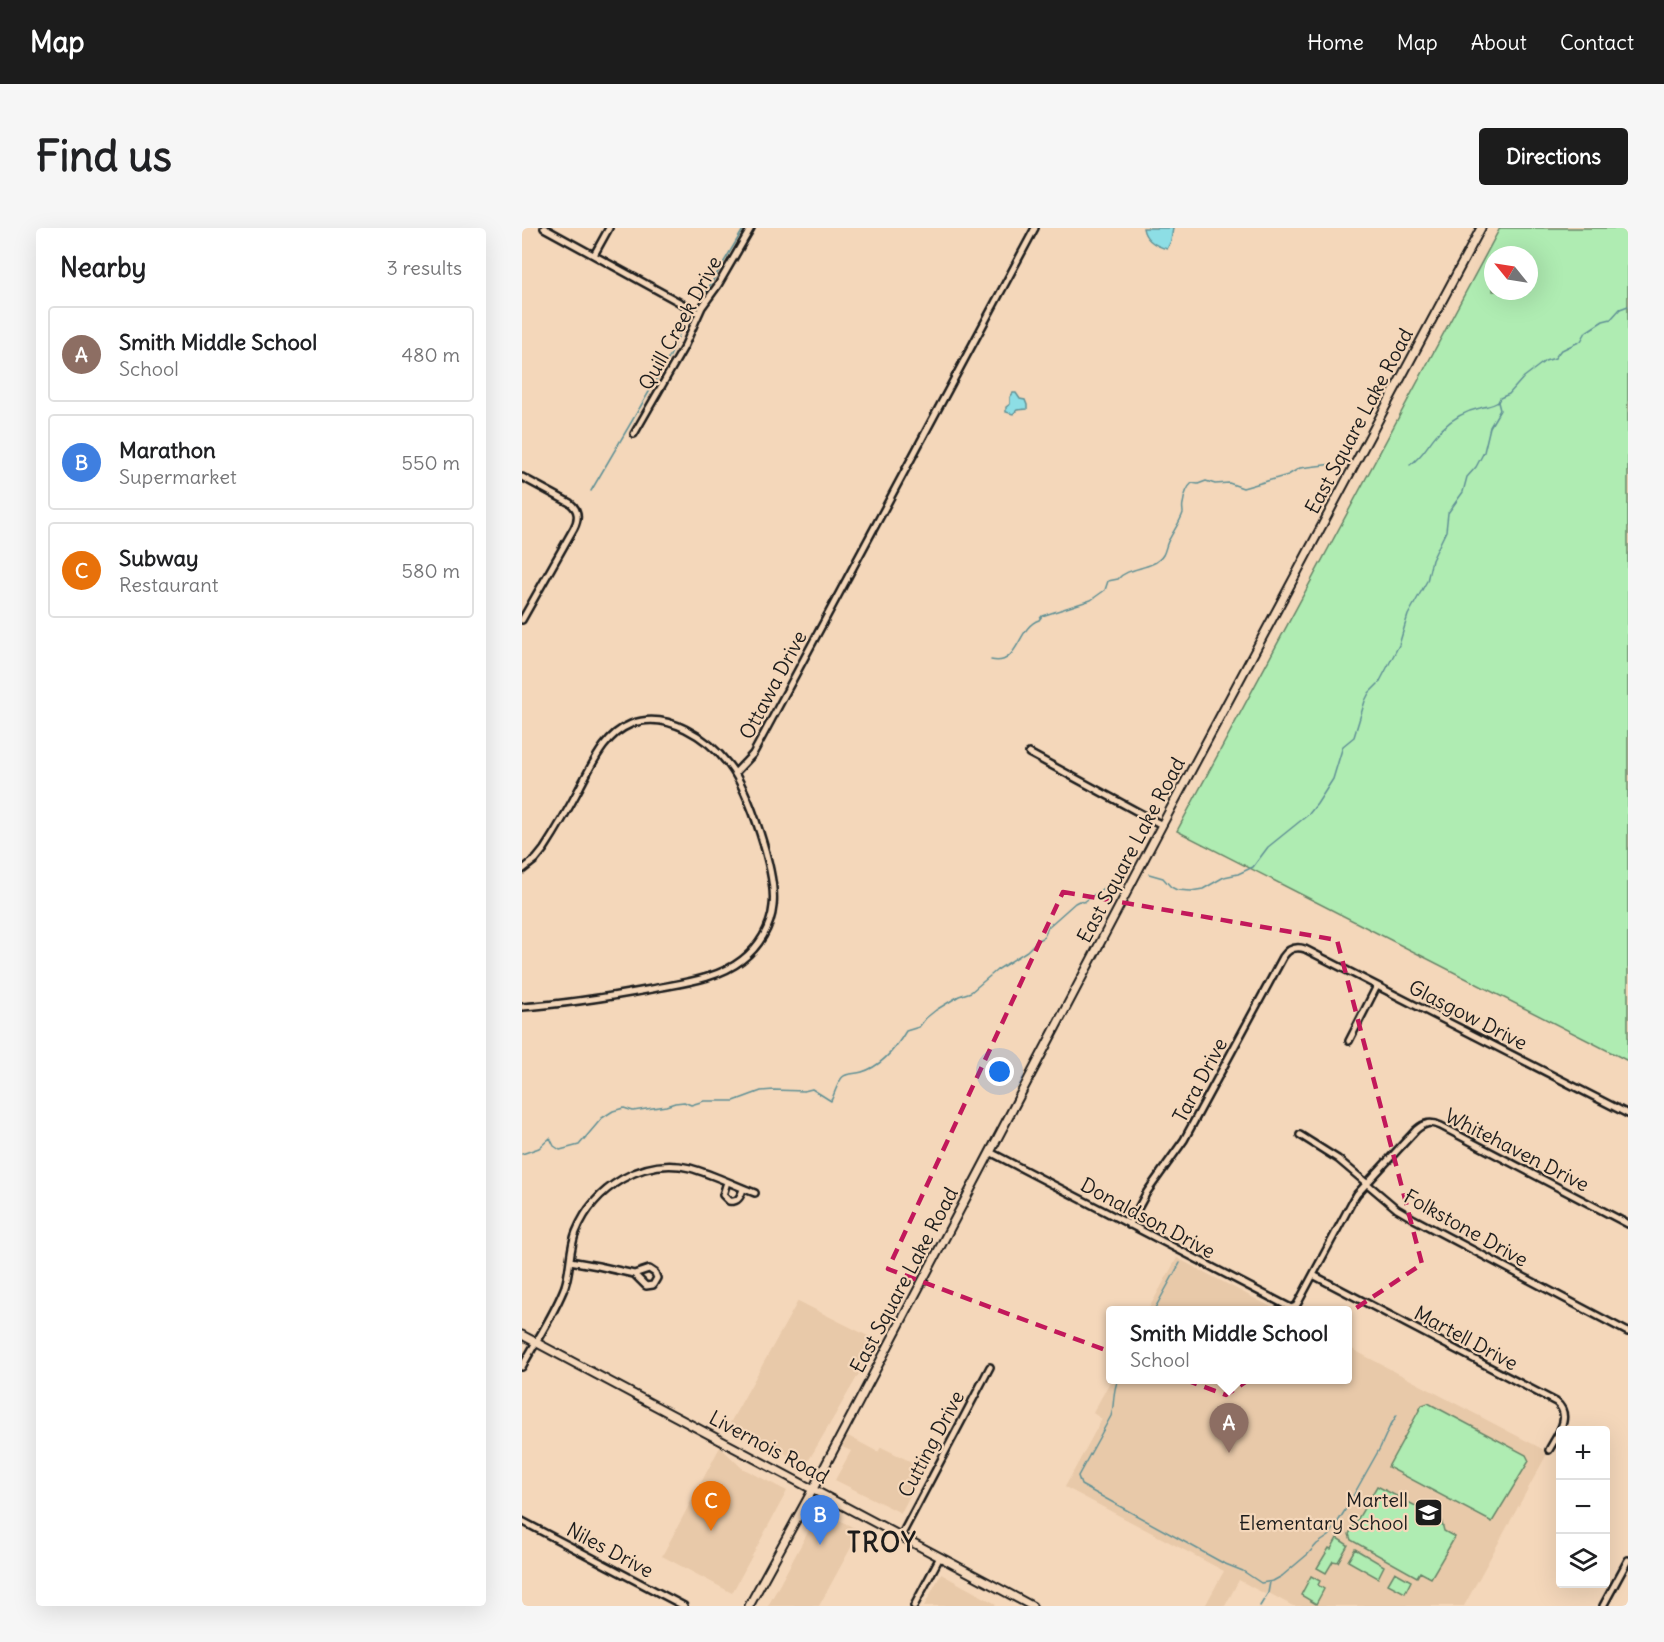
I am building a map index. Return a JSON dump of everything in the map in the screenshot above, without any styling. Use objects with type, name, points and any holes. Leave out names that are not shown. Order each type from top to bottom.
[{"type":"main road","name":"East Square Lake Road","points":[[749,1606],[1481,228]]},
{"type":"main road","name":"Livernois Road","points":[[522,1335],[1032,1606]]},
{"type":"street","points":[[544,228],[699,312]]},
{"type":"street","points":[[594,255],[609,228]]},
{"type":"street","name":"Quill Creek Drive","points":[[634,434],[684,347],[699,312],[718,285],[751,228]]},
{"type":"street","name":"Ottawa Drive","points":[[735,773],[753,754],[1035,228]]},
{"type":"street","points":[[522,477],[570,503],[577,510],[574,528],[522,620]]},
{"type":"street","points":[[522,870],[537,859],[549,843],[606,744],[619,731],[631,724],[650,720],[680,727],[695,735],[729,764],[742,785],[767,855],[774,887],[769,924],[751,952],[731,968],[696,980],[590,1000],[522,1007]]},
{"type":"street","points":[[1029,753],[1162,825]]},
{"type":"street","name":"Glasgow Drive","points":[[1294,948],[1305,949],[1628,1114]]},
{"type":"street","name":"Tara Drive","points":[[1129,1225],[1147,1192],[1184,1140],[1283,957],[1294,948]]},
{"type":"street","points":[[1349,1041],[1377,986]]},
{"type":"street","name":"Whitehaven Drive","points":[[1368,1183],[1416,1130],[1424,1124],[1432,1123],[1628,1224]]},
{"type":"street","name":"Folkstone Drive","points":[[1300,1135],[1338,1159],[1398,1209],[1414,1219],[1628,1332]]},
{"type":"street","name":"Donaldson Drive","points":[[990,1152],[1285,1306]]},
{"type":"street","points":[[522,1367],[564,1289],[575,1234],[582,1221],[603,1193],[627,1175],[644,1169],[670,1166],[692,1169],[754,1193]]},
{"type":"street","points":[[727,1182],[723,1195],[729,1201],[734,1202],[738,1199],[743,1189]]},
{"type":"street","points":[[1313,1275],[1352,1202],[1368,1183]]},
{"type":"street","points":[[570,1261],[634,1274]]},
{"type":"street","name":"Donaldson Drive","points":[[1295,1306],[1313,1275]]},
{"type":"street","name":"Martell Drive","points":[[1313,1275],[1556,1402],[1562,1408],[1564,1420],[1549,1450]]},
{"type":"street","name":"Cutting Drive","points":[[901,1536],[990,1366]]},
{"type":"street","name":"Niles Drive","points":[[522,1521],[684,1606]]},
{"type":"street","points":[[914,1606],[940,1557]]},
{"type":"street","points":[[1603,1606],[1628,1560]]},
{"type":"highlighted area","points":[[1063,892],[1337,940],[1422,1264],[1226,1395],[888,1269]]},
{"type":"shaded area","points":[[1177,1258],[1269,1306],[1150,1306]]},
{"type":"shaded area","points":[[798,1301],[878,1341],[806,1465],[730,1423]]},
{"type":"shaded area","points":[[1352,1349],[1548,1452],[1464,1606],[1293,1606],[1239,1580],[1225,1606],[1205,1606],[1224,1571],[1065,1487],[1102,1419],[1093,1413],[1109,1384],[1352,1384]]},
{"type":"shaded area","points":[[848,1436],[878,1452],[881,1447],[924,1468],[901,1513],[835,1480],[851,1451],[842,1447]]},
{"type":"shaded area","points":[[720,1447],[742,1468],[787,1491],[732,1593],[662,1556]]},
{"type":"shaded area","points":[[820,1510],[860,1531],[819,1606],[768,1606]]},
{"type":"shaded area","points":[[941,1574],[996,1604],[995,1606],[924,1606]]},
{"type":"green space","points":[[1500,228],[1625,228],[1628,230],[1628,1061],[1177,831],[1484,258],[1484,300],[1538,300],[1538,246],[1490,246]]},
{"type":"green space","points":[[1428,1403],[1526,1455],[1529,1461],[1492,1522],[1388,1467],[1422,1405]]},
{"type":"green space","points":[[1377,1486],[1441,1519],[1444,1531],[1455,1537],[1431,1578],[1420,1572],[1417,1577],[1351,1540],[1349,1534]]},
{"type":"green space","points":[[1337,1538],[1348,1545],[1338,1562],[1333,1561],[1326,1573],[1317,1568]]},
{"type":"green space","points":[[1355,1549],[1384,1566],[1378,1578],[1348,1561]]},
{"type":"green space","points":[[1395,1572],[1411,1581],[1405,1593],[1388,1584]]},
{"type":"green space","points":[[1311,1576],[1320,1581],[1318,1585],[1324,1589],[1316,1604],[1301,1595]]},
{"type":"water","points":[[1143,228],[1173,228],[1167,249],[1152,242],[1146,236]]},
{"type":"water","points":[[1013,393],[1025,400],[1027,409],[1017,410],[1013,414],[1006,412]]},
{"type":"waterway","points":[[699,296],[706,292],[744,228]]},
{"type":"waterway","points":[[1410,465],[1450,422],[1470,411],[1498,402],[1545,361],[1555,358],[1560,351],[1581,341],[1586,332],[1603,321],[1611,319],[1620,309],[1628,306]]},
{"type":"waterway","points":[[591,491],[670,356],[684,323]]},
{"type":"waterway","points":[[1149,874],[1163,878],[1177,890],[1203,889],[1224,877],[1253,867],[1268,847],[1309,814],[1317,804],[1333,779],[1343,746],[1354,737],[1369,693],[1379,683],[1399,645],[1408,615],[1427,581],[1432,560],[1446,531],[1448,513],[1463,492],[1467,477],[1476,467],[1484,452],[1490,427],[1500,410],[1498,402]]},
{"type":"waterway","points":[[991,660],[1000,661],[1007,658],[1026,630],[1042,616],[1091,600],[1105,590],[1108,581],[1118,579],[1128,572],[1159,560],[1182,516],[1185,496],[1192,483],[1198,484],[1206,481],[1215,484],[1229,483],[1243,488],[1288,475],[1300,468],[1333,464]]},
{"type":"waterway","points":[[522,1154],[539,1148],[550,1138],[554,1146],[560,1150],[579,1145],[602,1118],[613,1111],[624,1108],[633,1111],[684,1102],[691,1105],[704,1101],[734,1101],[761,1091],[774,1090],[812,1089],[831,1101],[842,1077],[862,1072],[882,1061],[906,1031],[919,1027],[936,1010],[959,996],[971,992],[997,970],[1027,951],[1044,937],[1048,927],[1075,903],[1084,902],[1106,886],[1122,880]]},
{"type":"waterway","points":[[1156,1306],[1180,1263]]},
{"type":"waterway","points":[[1117,1384],[1111,1416],[1078,1476],[1081,1485],[1223,1563],[1243,1571],[1261,1583],[1273,1581],[1282,1576],[1329,1536],[1397,1415]]},
{"type":"waterway","points":[[1260,1606],[1268,1593],[1270,1582]]},
{"type":"place","name":"Smith Middle School","points":[[1229,1453]]},
{"type":"place","name":"Martell Elementary School","points":[[1429,1512]]},
{"type":"place","name":"Subway","points":[[711,1531]]},
{"type":"place","name":"Marathon","points":[[820,1545]]},
{"type":"district","name":"TROY","points":[[882,1543]]}]
